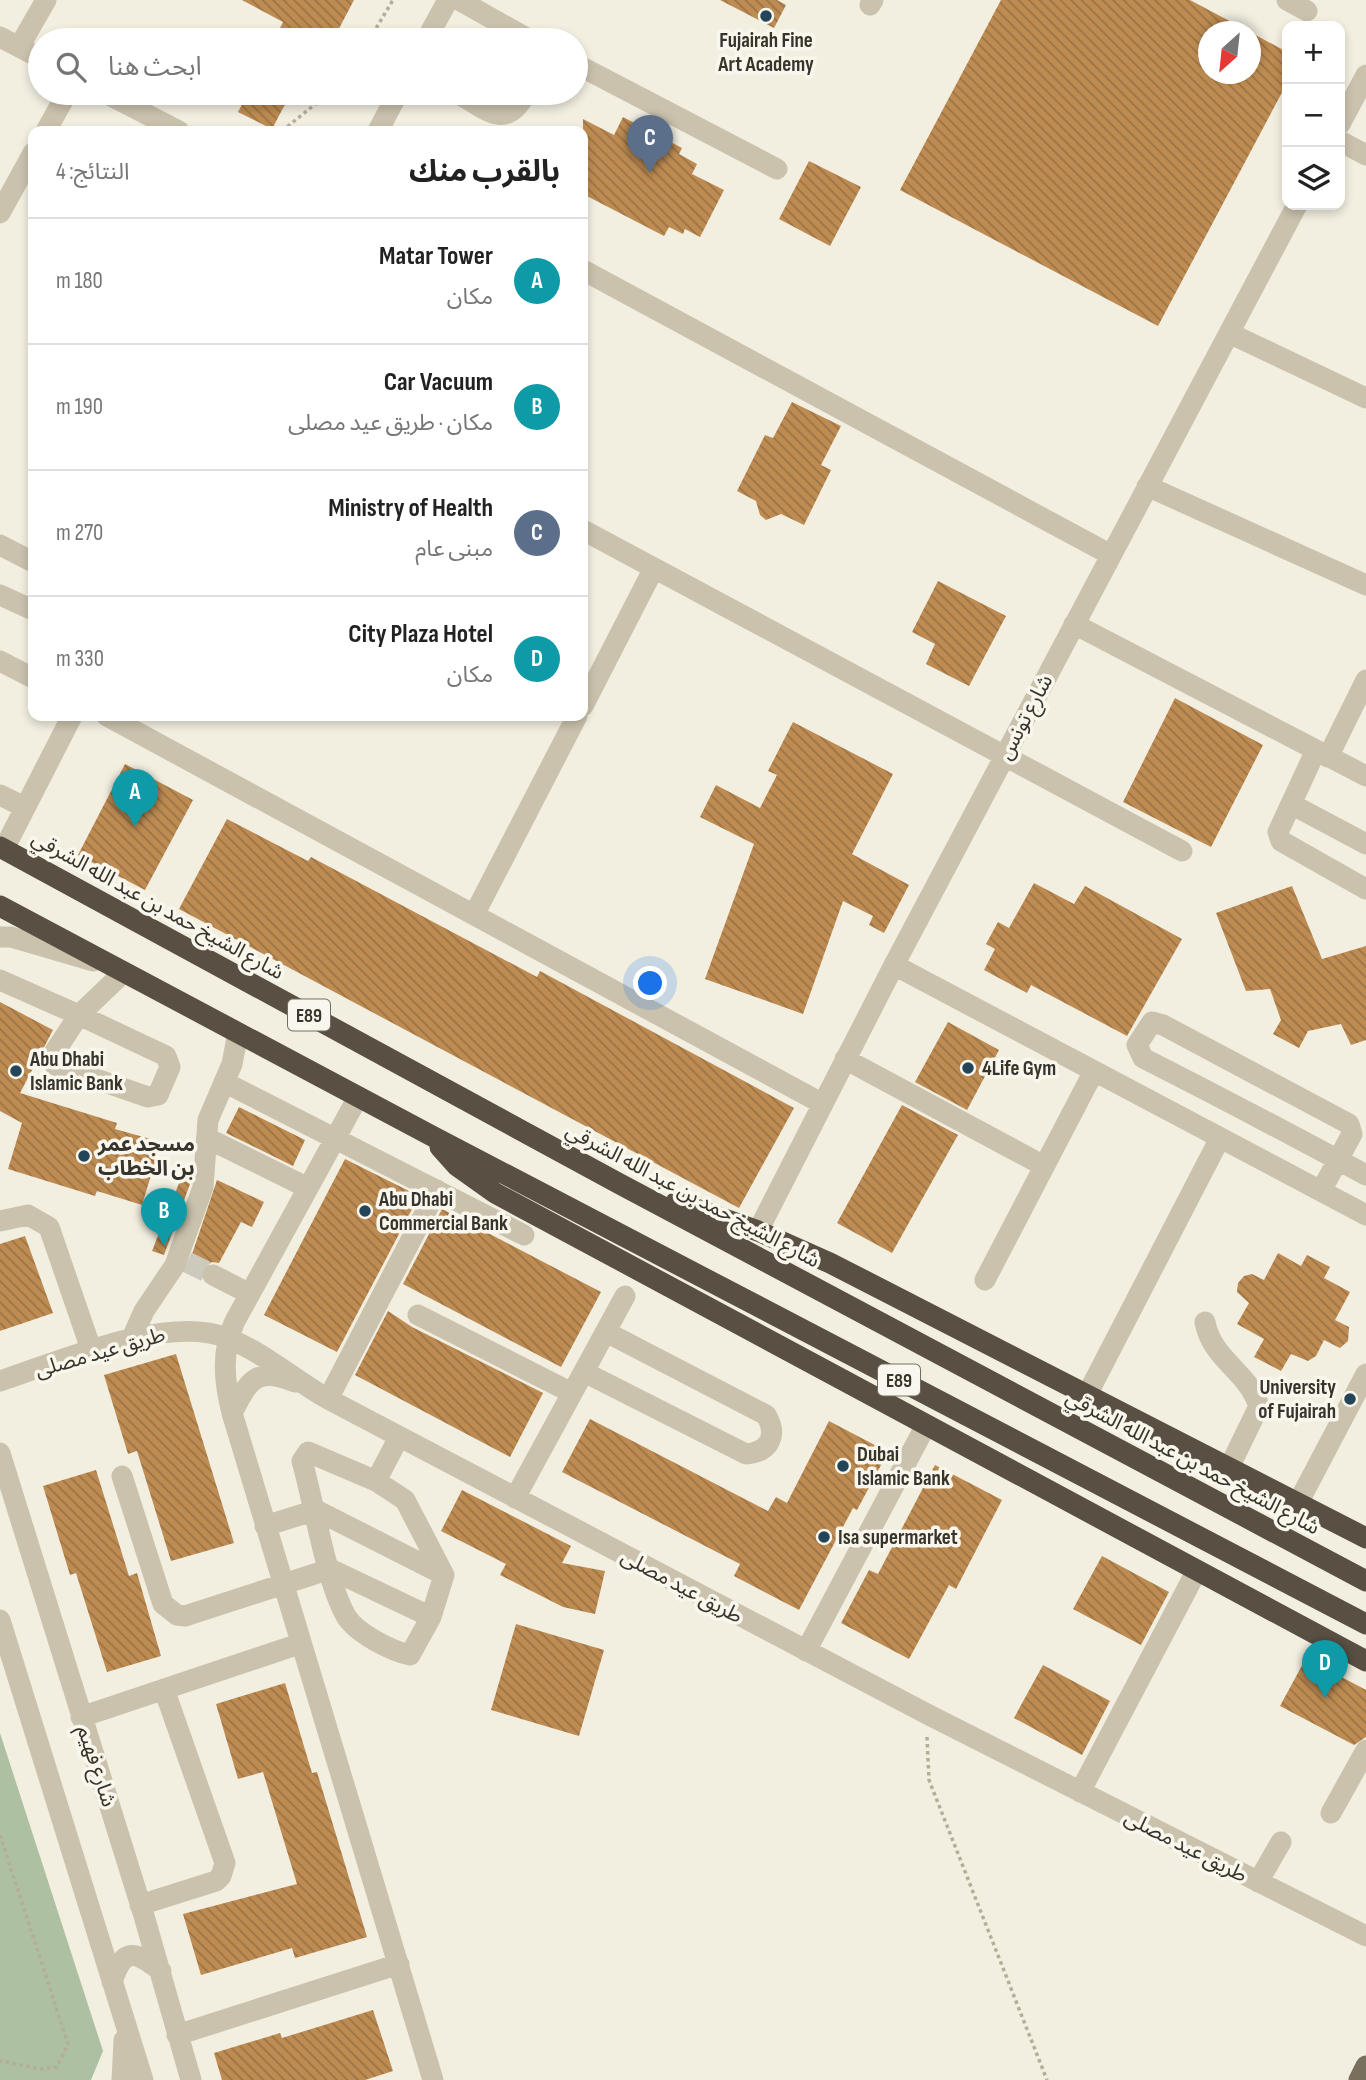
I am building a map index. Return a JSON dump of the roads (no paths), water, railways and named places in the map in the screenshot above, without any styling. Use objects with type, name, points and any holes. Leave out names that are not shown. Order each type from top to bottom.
[{"type":"highway","name":"شارع الشيخ حمد بن عبد الله الشرقي","points":[[2,848],[618,1183],[1366,1581]]},
{"type":"highway","name":"E89","points":[[0,906],[432,1136],[1366,1624]]},
{"type":"highway","points":[[432,1136],[457,1166],[495,1193],[1366,1661]]},
{"type":"highway","points":[[618,1183],[758,1231],[830,1263],[1366,1538]]},
{"type":"main road","points":[[1359,2080],[1366,2066]]},
{"type":"street","points":[[30,28],[46,0]]},
{"type":"street","points":[[1287,0],[1307,11]]},
{"type":"street","points":[[432,28],[444,2],[503,28]]},
{"type":"street","points":[[19,47],[28,31]]},
{"type":"street","points":[[0,37],[28,52]]},
{"type":"street","points":[[588,70],[777,170]]},
{"type":"street","points":[[1345,115],[1366,75]]},
{"type":"street","points":[[49,126],[60,105]]},
{"type":"street","points":[[128,105],[169,126]]},
{"type":"street","points":[[381,126],[392,105]]},
{"type":"street","points":[[479,105],[503,115],[512,114],[520,105]]},
{"type":"street","points":[[1345,144],[1366,155]]},
{"type":"street","points":[[0,213],[28,162]]},
{"type":"street","name":"شارع تونس","points":[[758,1231],[894,965],[1294,210]]},
{"type":"street","points":[[588,273],[1111,555]]},
{"type":"street","points":[[1229,333],[1366,398]]},
{"type":"street","points":[[1147,486],[1366,585]]},
{"type":"street","points":[[588,533],[1003,758],[1182,851]]},
{"type":"street","points":[[0,545],[28,559]]},
{"type":"street","points":[[588,696],[654,568]]},
{"type":"street","points":[[0,595],[28,608]]},
{"type":"street","points":[[1074,624],[1366,776]]},
{"type":"street","points":[[0,661],[28,675]]},
{"type":"street","points":[[1366,680],[1291,804],[1278,832],[1281,841],[1366,889]]},
{"type":"street","points":[[2,848],[69,721]]},
{"type":"street","points":[[116,721],[822,1104]]},
{"type":"street","points":[[474,915],[575,721]]},
{"type":"street","points":[[0,795],[24,807]]},
{"type":"street","points":[[1291,804],[1366,844]]},
{"type":"street","points":[[0,937],[11,937],[118,969],[79,1015],[52,1056],[55,1065],[148,1097],[158,1095],[170,1067],[166,1056],[79,1015],[0,980]]},
{"type":"street","points":[[894,965],[1321,1191],[1364,1208]]},
{"type":"street","points":[[1321,1191],[1337,1160],[1352,1133],[1349,1124],[1163,1026],[1152,1023],[1148,1027],[1138,1045],[1143,1058],[1226,1100],[1337,1160],[1366,1175]]},
{"type":"street","points":[[132,1338],[144,1311],[183,1260],[205,1180],[208,1120],[224,1082],[238,1033]]},
{"type":"street","points":[[845,1059],[1044,1166]]},
{"type":"street","points":[[985,1280],[1094,1071]]},
{"type":"street","points":[[224,1082],[524,1235]]},
{"type":"street","points":[[358,1097],[250,1294],[229,1338],[225,1375],[232,1413],[299,1644],[433,2080]]},
{"type":"street","points":[[1087,1395],[1215,1135],[1226,1100]]},
{"type":"street","points":[[207,1138],[308,1188]]},
{"type":"street","points":[[328,1399],[437,1190]]},
{"type":"street","points":[[0,1222],[28,1215],[37,1217],[49,1227],[92,1352]]},
{"type":"street","points":[[213,1275],[250,1294]]},
{"type":"street","points":[[515,1498],[625,1296]]},
{"type":"street","points":[[418,1315],[572,1393]]},
{"type":"street","points":[[1205,1322],[1208,1340],[1244,1379],[1259,1406],[1229,1468]]},
{"type":"street","name":"طريق عيد مصلى","points":[[0,1381],[132,1338],[190,1329],[229,1338],[280,1365],[307,1387],[399,1437],[929,1715],[1362,1936]]},
{"type":"street","points":[[584,1373],[746,1454],[758,1453],[767,1447],[772,1436],[772,1425],[766,1415],[606,1332]]},
{"type":"street","points":[[232,1413],[248,1384],[258,1376],[275,1374],[307,1387]]},
{"type":"street","points":[[1298,1503],[1366,1374]]},
{"type":"street","points":[[806,1651],[925,1426]]},
{"type":"street","points":[[376,1481],[399,1437]]},
{"type":"street","points":[[308,1452],[376,1481],[405,1500],[444,1575],[431,1617],[413,1652],[404,1654],[352,1623],[343,1608],[330,1569],[316,1510],[302,1461],[308,1452]]},
{"type":"street","name":"شارع فهيم","points":[[0,1453],[141,1905],[191,2080]]},
{"type":"street","points":[[122,1476],[163,1604],[170,1611],[185,1616],[330,1569],[431,1617]]},
{"type":"street","points":[[265,1526],[316,1510],[444,1575]]},
{"type":"street","points":[[1080,1792],[1196,1572]]},
{"type":"street","points":[[0,1620],[143,2080]]},
{"type":"street","points":[[81,1717],[299,1644]]},
{"type":"street","points":[[141,1905],[216,1881],[224,1870],[225,1863],[164,1689]]},
{"type":"street","points":[[1331,1813],[1366,1750]]},
{"type":"street","points":[[1258,1882],[1281,1842]]},
{"type":"street","points":[[112,1982],[123,1958],[129,1955],[136,1954],[161,1971]]},
{"type":"street","points":[[177,2035],[399,1964]]},
{"type":"street","points":[[118,2003],[124,2038],[122,2080]]},
{"type":"tunnel","points":[[187,1262],[213,1275]]},
{"type":"place","name":"Fujairah Fine Art Academy","points":[[766,16]]},
{"type":"place","name":"Ministry of Health","points":[[650,173]]},
{"type":"place","name":"Matar Tower","points":[[135,827]]},
{"type":"place","name":"4Life Gym","points":[[968,1068]]},
{"type":"place","name":"Abu Dhabi Islamic Bank","points":[[16,1071]]},
{"type":"place","name":"مسجد عمر بن الخطاب","points":[[84,1156]]},
{"type":"place","name":"Abu Dhabi Commercial Bank","points":[[365,1211]]},
{"type":"place","name":"Car Vacuum","points":[[164,1246]]},
{"type":"place","name":"University of Fujairah","points":[[1350,1399]]},
{"type":"place","name":"Dubai Islamic Bank","points":[[843,1466]]},
{"type":"place","name":"Isa supermarket","points":[[824,1537]]},
{"type":"place","name":"City Plaza Hotel","points":[[1325,1698]]}]
